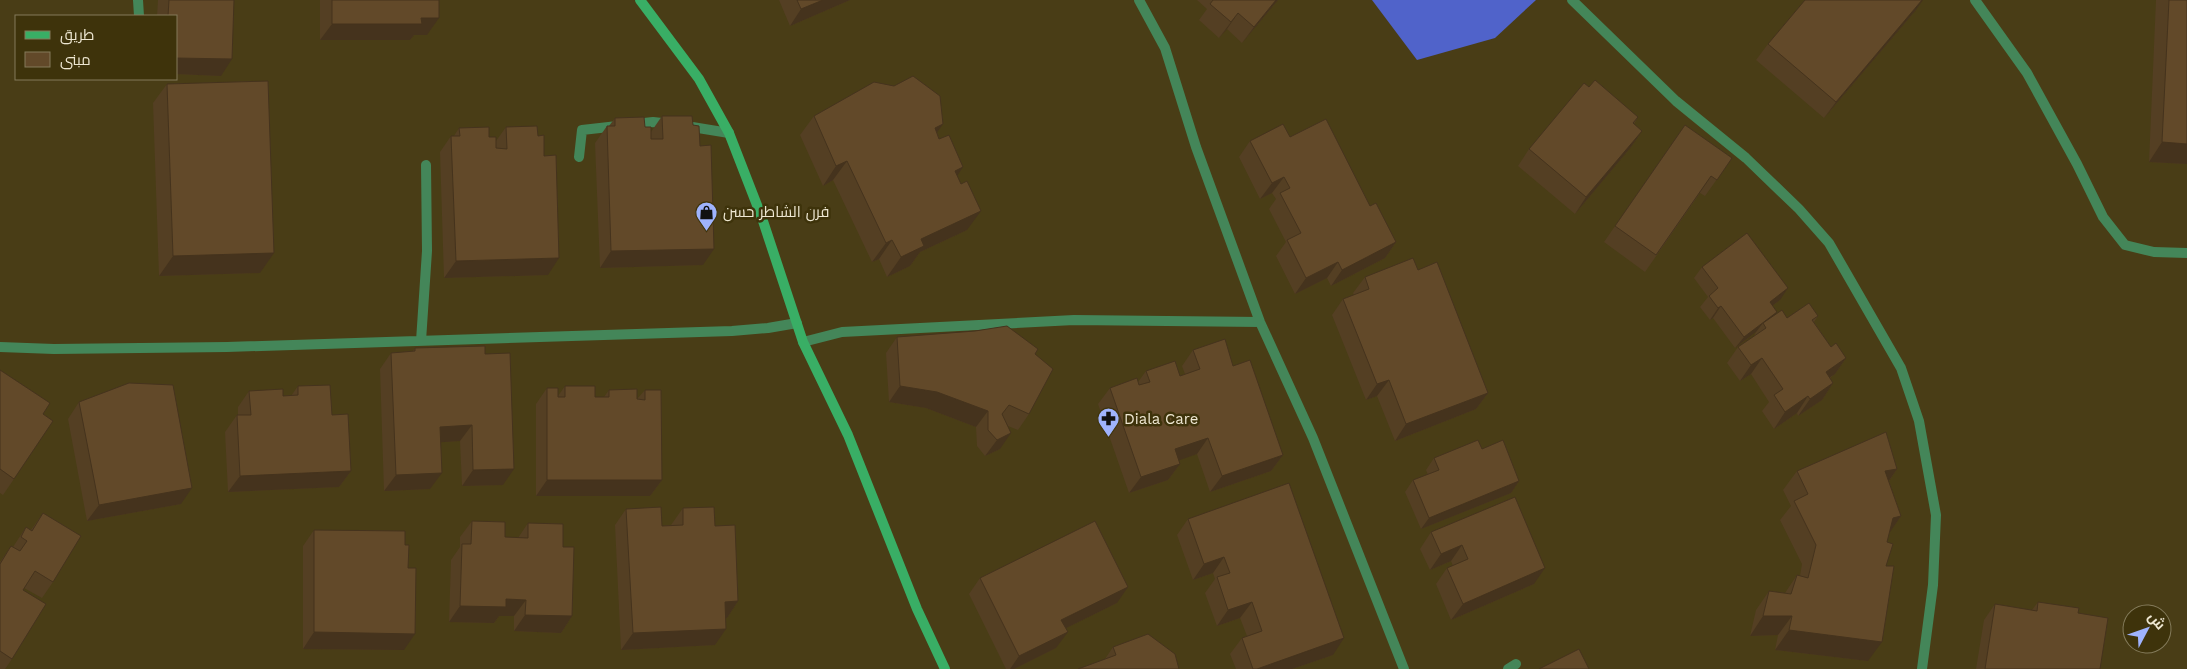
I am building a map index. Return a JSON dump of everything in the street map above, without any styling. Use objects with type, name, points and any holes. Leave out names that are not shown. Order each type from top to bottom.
[{"type":"street","points":[[138,0],[139,15]]},
{"type":"street","points":[[640,0],[698,79],[729,133],[762,218],[803,342],[848,434],[917,609],[945,669]]},
{"type":"street","points":[[1139,0],[1166,48],[1196,147],[1260,322],[1313,438],[1404,669]]},
{"type":"street","points":[[1572,0],[1676,101],[1746,158],[1800,209],[1830,243],[1901,368],[1919,421],[1936,515],[1933,585],[1922,669]]},
{"type":"street","points":[[1975,0],[2027,73],[2077,164],[2103,217],[2125,245],[2154,252],[2187,253]]},
{"type":"street","points":[[579,157],[582,130],[653,122],[729,133]]},
{"type":"street","points":[[421,341],[427,251],[426,165]]},
{"type":"street","points":[[803,342],[842,332],[1065,320],[1260,322]]},
{"type":"street","points":[[0,347],[54,349],[227,347],[732,331],[797,323]]},
{"type":"shaded area","points":[[1372,0],[1536,0],[1495,38],[1417,60]]},
{"type":"building","points":[[169,0],[234,0],[232,59],[178,58],[178,15],[168,15]]},
{"type":"building","points":[[332,0],[439,0],[439,18],[421,18],[422,24],[332,24]]},
{"type":"building","points":[[797,0],[823,0],[801,9]]},
{"type":"building","points":[[1213,0],[1276,0],[1254,27],[1238,13],[1231,22],[1210,4]]},
{"type":"building","points":[[1805,0],[1922,0],[1836,102],[1768,44]]},
{"type":"building","points":[[2169,0],[2187,0],[2187,144],[2162,142]]},
{"type":"building","points":[[913,76],[940,96],[943,124],[935,128],[939,139],[949,135],[963,167],[955,171],[961,184],[967,181],[981,211],[921,239],[924,246],[901,257],[892,240],[886,243],[847,161],[836,166],[814,116],[874,82],[894,86]]},
{"type":"building","points":[[1595,80],[1638,117],[1633,123],[1642,131],[1586,197],[1529,149],[1584,83],[1589,87]]},
{"type":"building","points":[[268,81],[274,253],[173,256],[167,84]]},
{"type":"building","points":[[662,116],[692,116],[693,125],[699,126],[700,146],[711,145],[714,249],[611,251],[607,126],[615,126],[615,118],[644,117],[645,127],[651,127],[651,139],[663,139]]},
{"type":"building","points":[[1326,119],[1370,206],[1376,203],[1396,242],[1342,270],[1338,262],[1306,278],[1287,240],[1301,233],[1280,193],[1290,188],[1284,177],[1272,183],[1250,141],[1283,124],[1290,137]]},
{"type":"building","points":[[1685,125],[1732,158],[1717,180],[1711,176],[1656,255],[1615,226]]},
{"type":"building","points":[[537,126],[538,136],[544,135],[544,156],[556,155],[559,258],[456,261],[451,136],[460,136],[459,128],[489,127],[489,137],[496,137],[496,148],[507,149],[506,127]]},
{"type":"building","points":[[1747,233],[1788,288],[1770,302],[1777,312],[1744,337],[1721,306],[1718,308],[1709,296],[1718,288],[1702,267]]},
{"type":"building","points":[[1413,258],[1418,270],[1437,262],[1488,393],[1406,424],[1389,380],[1377,384],[1343,299],[1369,289],[1365,277]]},
{"type":"building","points":[[1809,303],[1818,316],[1812,320],[1831,347],[1836,343],[1846,358],[1826,372],[1833,383],[1810,399],[1808,396],[1785,412],[1774,395],[1783,389],[1762,358],[1751,365],[1738,347],[1766,328],[1763,323],[1782,310],[1787,318]]},
{"type":"building","points":[[1007,326],[1038,349],[1035,354],[1053,369],[1029,414],[1009,405],[1002,414],[1011,433],[997,440],[988,430],[988,411],[937,392],[900,386],[897,337],[975,331]]},
{"type":"building","points":[[1225,339],[1233,366],[1250,360],[1283,455],[1222,476],[1208,438],[1175,449],[1180,464],[1141,477],[1110,388],[1137,378],[1139,385],[1150,382],[1146,371],[1175,361],[1180,376],[1200,369],[1193,350]]},
{"type":"building","points":[[485,346],[485,354],[510,353],[514,469],[473,470],[472,425],[440,427],[442,473],[396,475],[391,353],[415,351],[415,348]]},
{"type":"building","points":[[0,370],[50,403],[43,414],[53,421],[14,479],[0,469]]},
{"type":"building","points":[[129,383],[173,385],[192,488],[99,505],[79,402]]},
{"type":"building","points":[[330,385],[332,415],[348,414],[351,471],[240,476],[237,415],[251,415],[249,391],[283,389],[283,396],[298,395],[298,386]]},
{"type":"building","points":[[565,386],[595,386],[595,397],[609,397],[609,390],[637,389],[637,399],[645,400],[645,390],[661,390],[662,480],[547,480],[547,388],[558,388],[558,397],[565,397]]},
{"type":"building","points":[[1886,432],[1897,469],[1885,471],[1901,516],[1893,518],[1887,542],[1893,544],[1886,566],[1894,566],[1882,642],[1789,630],[1792,616],[1763,616],[1769,591],[1791,594],[1797,575],[1808,578],[1816,545],[1794,501],[1808,494],[1797,471]]},
{"type":"building","points":[[1478,440],[1482,449],[1503,440],[1519,481],[1429,518],[1413,480],[1439,470],[1434,458]]},
{"type":"building","points":[[1289,483],[1344,638],[1253,669],[1242,638],[1262,631],[1252,602],[1228,610],[1217,577],[1230,573],[1224,557],[1204,564],[1188,519]]},
{"type":"building","points":[[1515,497],[1545,568],[1463,604],[1447,568],[1468,559],[1462,545],[1441,554],[1431,532]]},
{"type":"building","points":[[661,507],[662,526],[683,525],[683,508],[714,507],[715,526],[735,525],[738,601],[725,602],[726,629],[633,633],[626,509]]},
{"type":"building","points":[[43,513],[81,536],[53,582],[35,571],[23,590],[46,604],[12,659],[0,651],[0,564],[11,546],[20,551],[27,541],[21,537],[26,527],[32,531]]},
{"type":"building","points":[[472,521],[505,522],[505,537],[528,538],[528,523],[563,524],[563,547],[574,547],[572,616],[525,615],[526,600],[506,599],[506,607],[460,606],[462,544],[471,544]]},
{"type":"building","points":[[1095,521],[1128,587],[1061,620],[1068,632],[1019,656],[980,578]]},
{"type":"building","points":[[314,530],[405,531],[405,545],[409,545],[408,568],[416,568],[415,634],[314,632]]},
{"type":"building","points":[[2038,602],[2079,608],[2078,613],[2108,618],[2100,669],[1985,669],[1995,604],[2037,611]]},
{"type":"building","points":[[1148,634],[1175,654],[1179,669],[1078,669],[1116,655],[1113,647]]},
{"type":"building","points":[[1579,649],[1589,669],[1539,669]]},
{"type":"place","name":"فرن الشاطر حسن","points":[[707,231]]},
{"type":"place","name":"Diala Care","points":[[1108,438]]}]
